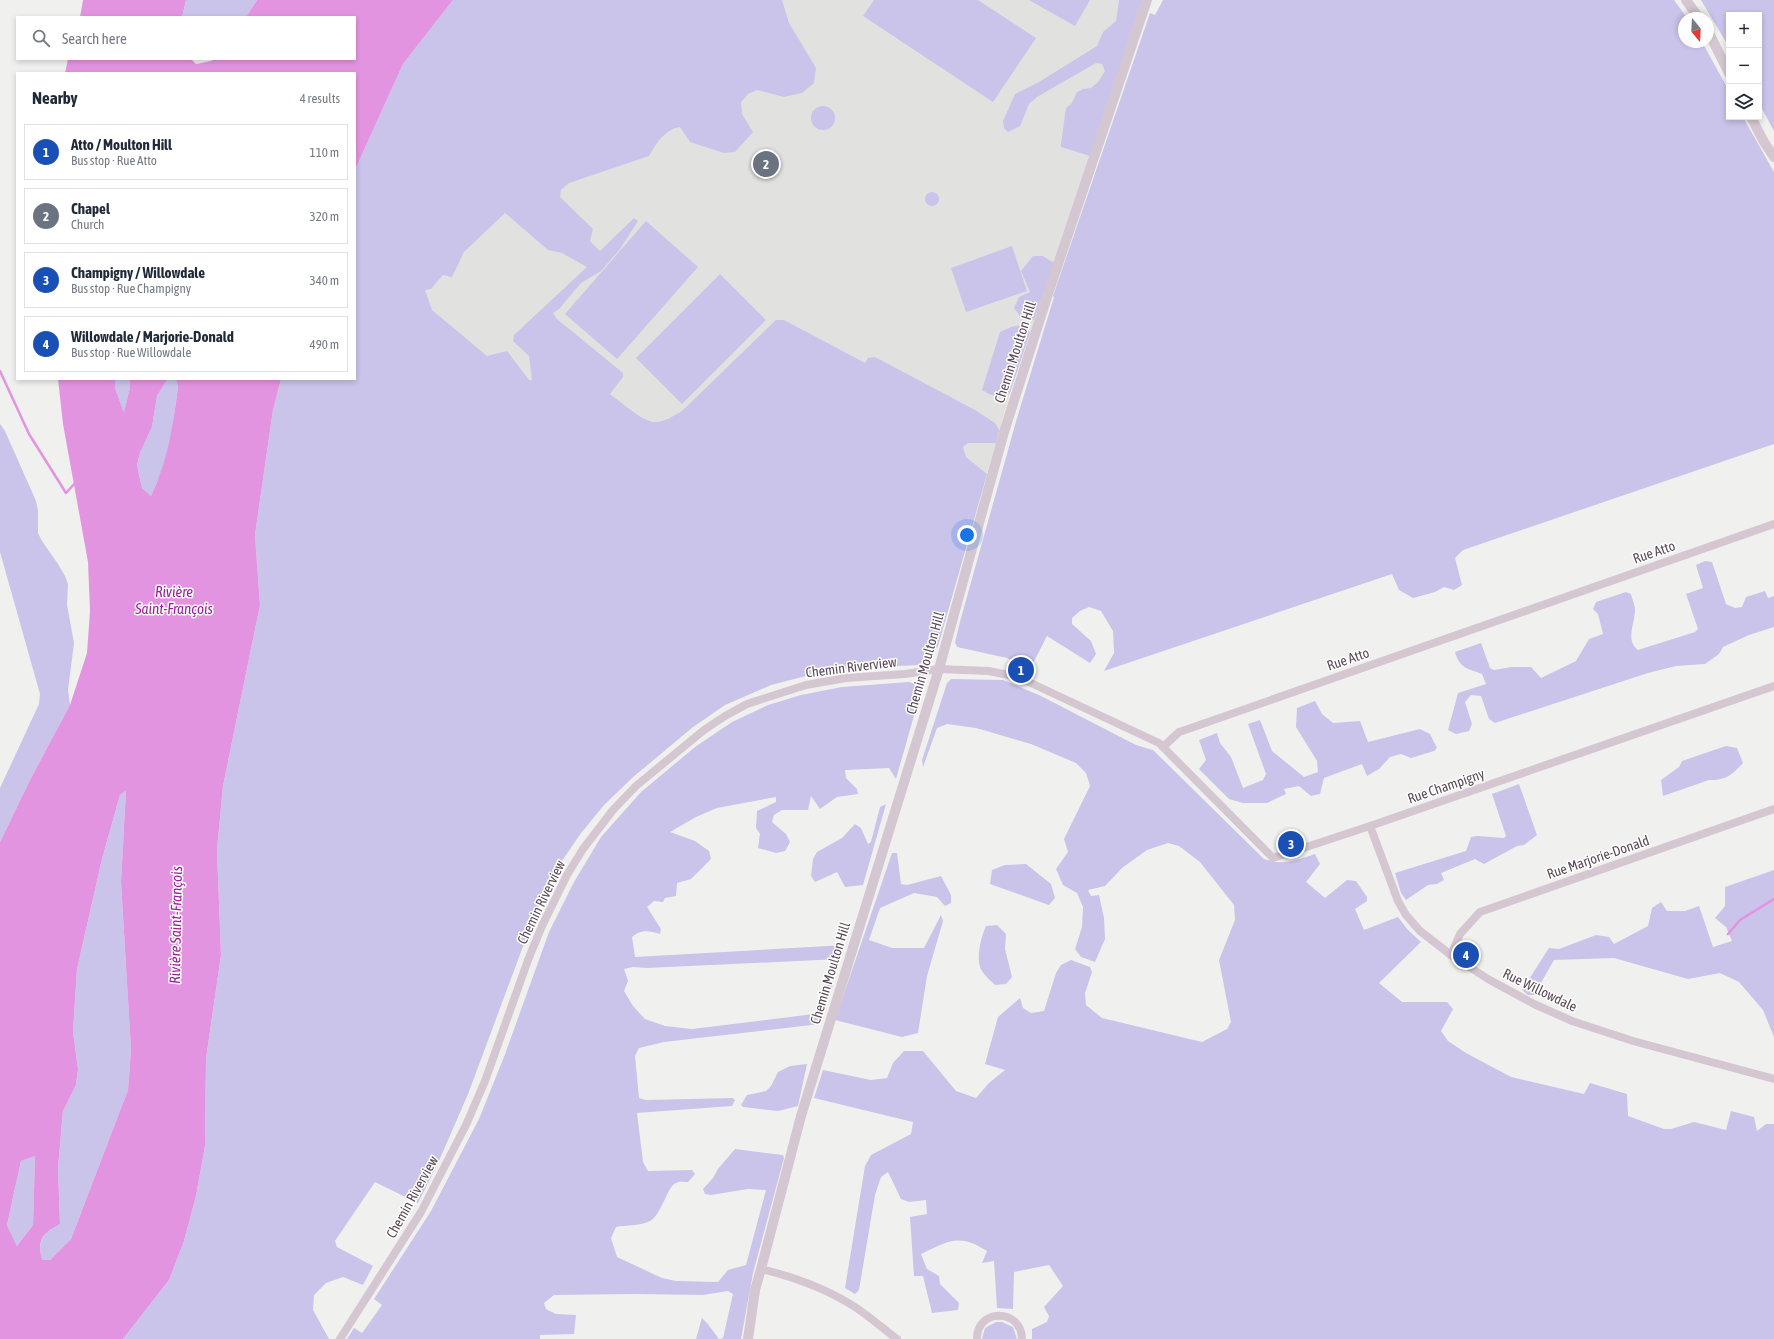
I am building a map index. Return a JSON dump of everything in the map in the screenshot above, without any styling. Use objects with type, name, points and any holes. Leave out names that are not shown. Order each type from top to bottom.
[{"type":"street","name":"Chemin Moulton Hill","points":[[748,1339],[760,1268],[801,1116],[939,669],[1004,432],[1048,294],[1147,0]]},
{"type":"street","points":[[1686,0],[1695,12]]},
{"type":"street","points":[[1714,43],[1726,67]]},
{"type":"street","points":[[1753,120],[1774,157]]},
{"type":"street","name":"Rue Atto","points":[[1163,747],[1179,732],[1774,524]]},
{"type":"street","points":[[939,669],[990,671],[1018,677],[1153,740],[1163,747]]},
{"type":"street","name":"Chemin Riverview","points":[[340,1339],[417,1218],[451,1154],[485,1081],[528,960],[542,926],[567,875],[597,829],[613,810],[636,786],[704,730],[747,704],[806,685],[846,678],[905,674],[939,669]]},
{"type":"street","name":"Rue Champigny","points":[[1163,747],[1178,764],[1273,858],[1370,826],[1774,686]]},
{"type":"street","name":"Rue Marjorie-Donald","points":[[1451,955],[1460,934],[1480,912],[1774,809]]},
{"type":"street","name":"Rue Willowdale","points":[[1370,826],[1398,901],[1406,915],[1420,931],[1451,955],[1511,992],[1572,1021],[1633,1041],[1774,1079]]},
{"type":"street","points":[[760,1268],[816,1286],[838,1296],[897,1339]]},
{"type":"street","points":[[977,1339],[980,1326],[986,1320],[994,1316],[1003,1316],[1012,1319],[1018,1325],[1022,1333],[1022,1339]]},
{"type":"shaded area","points":[[186,0],[257,0],[247,16],[182,16]]},
{"type":"shaded area","points":[[453,0],[1144,0],[1010,393],[938,646],[926,661],[918,665],[850,668],[817,673],[771,685],[725,705],[693,727],[633,777],[604,805],[581,833],[555,871],[532,922],[468,1094],[438,1163],[418,1203],[375,1182],[281,380],[356,380],[356,168]]},
{"type":"shaded area","points":[[453,0],[782,0],[789,23],[816,68],[814,83],[802,93],[784,97],[757,90],[748,94],[741,102],[742,114],[753,132],[735,152],[724,153],[690,142],[680,127],[675,128],[665,134],[649,156],[569,183],[561,190],[560,197],[593,229],[590,241],[600,251],[634,218],[638,221],[620,249],[601,271],[581,283],[559,309],[553,313],[557,319],[623,373],[623,377],[610,394],[632,411],[650,421],[662,421],[682,411],[776,320],[784,320],[865,363],[868,358],[875,357],[975,410],[995,423],[999,430],[996,443],[968,443],[963,447],[966,457],[987,474],[938,646],[926,661],[918,665],[850,668],[817,673],[771,685],[725,705],[693,727],[633,777],[604,805],[581,833],[555,871],[532,922],[468,1094],[438,1163],[418,1203],[375,1182],[335,1241],[337,1247],[373,1266],[363,1285],[343,1277],[326,1283],[314,1295],[313,1310],[329,1339],[123,1339],[169,1280],[184,1241],[196,1196],[205,1146],[206,1059],[221,955],[217,850],[223,786],[260,605],[255,535],[273,410],[281,380],[356,380],[356,168],[403,64]],"holes":[[[505,213],[548,250],[562,253],[587,267],[514,335],[513,341],[529,356],[532,380],[529,380],[507,351],[487,356],[432,310],[425,290],[431,289],[443,275],[452,277],[464,252]]]},
{"type":"shaded area","points":[[874,0],[978,0],[1036,38],[993,102],[863,16]]},
{"type":"shaded area","points":[[1029,0],[1090,0],[1075,26]]},
{"type":"shaded area","points":[[1119,0],[1142,0],[1090,156],[1061,147],[1061,144],[1066,108],[1072,103],[1077,92],[1083,89],[1091,88],[1098,82],[1105,71],[1102,64],[1096,63],[1037,97],[1029,104],[1020,126],[1008,132],[1004,128],[1003,121],[1015,94],[1039,82],[1097,46],[1103,32],[1116,21]]},
{"type":"shaded area","points":[[1163,0],[1674,0],[1683,12],[1678,12],[1678,48],[1705,48],[1726,86],[1726,120],[1745,120],[1774,172],[1774,444],[1463,550],[1455,558],[1462,585],[1454,590],[1444,587],[1435,592],[1413,598],[1399,590],[1392,574],[1104,671],[1114,653],[1113,631],[1101,611],[1089,607],[1080,611],[1072,618],[1072,624],[1091,641],[1096,654],[1090,663],[1047,636],[1030,669],[1007,658],[957,647],[955,642],[961,618],[1017,418],[1054,297],[1053,296],[1150,13],[1155,15]]},
{"type":"shaded area","points":[[1701,0],[1774,0],[1774,131],[1762,109],[1762,12],[1726,12],[1726,42],[1714,22],[1714,12],[1708,12]]},
{"type":"shaded area","points":[[823,106],[832,109],[835,118],[832,127],[823,130],[814,127],[811,118],[814,109]]},
{"type":"shaded area","points":[[932,192],[937,194],[939,199],[937,204],[932,206],[927,204],[925,199],[927,194]]},
{"type":"shaded area","points":[[646,221],[698,267],[617,359],[565,314]]},
{"type":"shaded area","points":[[1012,246],[1027,291],[966,312],[951,268]]},
{"type":"shaded area","points":[[1033,256],[1043,256],[1054,263],[1034,320],[1020,316],[1014,308],[1019,297],[1030,292],[1021,271]]},
{"type":"shaded area","points":[[720,274],[766,320],[682,404],[636,358]]},
{"type":"shaded area","points":[[1020,325],[1030,332],[1010,393],[1003,398],[989,394],[982,390],[1000,332]]},
{"type":"shaded area","points":[[115,380],[130,380],[130,387],[124,414],[115,388]]},
{"type":"shaded area","points":[[167,380],[176,380],[178,387],[171,438],[162,471],[151,496],[142,488],[137,465],[140,453],[152,427],[157,396]]},
{"type":"shaded area","points":[[0,424],[5,431],[36,501],[38,511],[38,533],[58,564],[68,584],[67,605],[74,643],[68,690],[70,705],[31,778],[0,842],[0,788],[39,704],[40,694],[0,552]]},
{"type":"shaded area","points":[[1705,561],[1712,562],[1726,604],[1735,608],[1742,607],[1746,597],[1765,591],[1768,598],[1774,596],[1774,627],[1749,635],[1723,647],[1719,654],[1705,664],[1676,666],[1648,673],[1495,723],[1489,719],[1481,696],[1471,695],[1465,702],[1472,724],[1469,731],[1456,734],[1448,730],[1458,693],[1486,684],[1482,674],[1468,669],[1459,662],[1455,652],[1481,643],[1490,668],[1494,670],[1512,667],[1531,667],[1541,678],[1576,661],[1589,639],[1603,634],[1598,614],[1593,609],[1596,602],[1626,592],[1631,594],[1635,606],[1631,637],[1634,646],[1638,650],[1695,632],[1698,629],[1686,594],[1703,588],[1696,565]]},
{"type":"shaded area","points":[[951,679],[1003,680],[1039,695],[1136,745],[1153,750],[1264,859],[1284,862],[1315,854],[1320,864],[1306,882],[1325,898],[1347,880],[1356,881],[1367,897],[1367,901],[1355,909],[1364,930],[1398,917],[1408,930],[1421,942],[1379,983],[1402,1002],[1447,1002],[1453,1009],[1441,1031],[1448,1041],[1466,1053],[1511,1077],[1584,1094],[1590,1083],[1627,1094],[1628,1116],[1664,1129],[1671,1129],[1694,1122],[1726,1130],[1731,1111],[1754,1117],[1757,1131],[1766,1124],[1774,1124],[1774,1339],[1032,1339],[1032,1329],[1047,1322],[1049,1316],[1044,1307],[1063,1286],[1049,1265],[1014,1272],[1013,1309],[997,1308],[994,1261],[982,1263],[987,1251],[969,1242],[954,1241],[946,1243],[921,1254],[927,1269],[939,1276],[940,1284],[959,1303],[958,1310],[932,1313],[923,1276],[914,1276],[910,1217],[927,1214],[926,1200],[909,1202],[901,1199],[888,1172],[881,1177],[875,1195],[859,1290],[855,1294],[845,1288],[865,1166],[871,1155],[911,1134],[913,1122],[814,1098],[823,1070],[871,1080],[887,1078],[893,1063],[904,1051],[923,1051],[956,1091],[976,1098],[989,1083],[1005,1070],[985,1064],[998,1017],[1020,998],[1023,1008],[1031,1013],[1044,1011],[1056,973],[1061,965],[1071,960],[1090,967],[1092,972],[1085,993],[1086,1005],[1102,1018],[1202,1042],[1227,1029],[1231,1022],[1219,960],[1235,920],[1234,905],[1200,862],[1179,846],[1168,843],[1147,850],[1122,868],[1105,886],[1088,890],[1091,896],[1099,895],[1104,918],[1105,939],[1095,962],[1081,957],[1075,949],[1082,927],[1083,907],[1077,893],[1063,885],[1056,869],[1068,852],[1064,839],[1090,786],[1086,773],[1076,763],[1031,744],[976,728],[947,724],[937,728],[923,767],[922,760],[947,683]]},
{"type":"shaded area","points":[[909,682],[919,685],[921,691],[896,779],[889,768],[845,770],[846,778],[857,789],[858,794],[837,797],[820,809],[811,796],[808,810],[782,810],[774,815],[772,822],[786,834],[790,842],[785,851],[776,853],[758,848],[760,834],[756,828],[757,811],[776,802],[776,797],[717,808],[696,817],[670,832],[695,841],[709,851],[711,859],[691,879],[677,883],[676,896],[665,898],[663,902],[654,901],[647,907],[661,929],[660,934],[645,931],[632,937],[635,957],[845,945],[840,959],[647,968],[633,967],[624,969],[628,981],[624,991],[633,1006],[645,1019],[665,1026],[692,1029],[814,1014],[826,985],[833,985],[820,1024],[664,1042],[639,1048],[635,1056],[639,1098],[646,1100],[733,1098],[735,1100],[732,1106],[637,1113],[643,1162],[648,1171],[692,1170],[695,1174],[688,1182],[679,1182],[673,1185],[658,1213],[650,1221],[638,1225],[616,1227],[611,1238],[617,1257],[662,1278],[676,1281],[718,1282],[728,1270],[746,1265],[766,1190],[748,1189],[711,1195],[705,1194],[703,1189],[735,1149],[783,1155],[784,1158],[753,1273],[741,1339],[720,1339],[723,1338],[733,1294],[728,1291],[703,1295],[554,1295],[544,1303],[546,1309],[556,1314],[576,1315],[574,1334],[540,1335],[540,1339],[347,1339],[354,1328],[362,1333],[382,1305],[374,1299],[431,1211],[479,1119],[504,1057],[549,932],[574,882],[601,837],[641,792],[695,747],[732,722],[768,705],[801,695],[842,687]]},
{"type":"shaded area","points":[[1315,701],[1322,714],[1333,723],[1360,721],[1368,742],[1420,729],[1430,734],[1437,748],[1434,751],[1411,758],[1401,754],[1390,757],[1379,769],[1367,776],[1362,764],[1324,778],[1320,794],[1311,796],[1299,786],[1284,789],[1286,794],[1267,803],[1243,803],[1229,799],[1199,769],[1206,760],[1199,740],[1217,733],[1220,743],[1231,757],[1243,788],[1263,780],[1266,774],[1248,724],[1260,720],[1272,751],[1304,777],[1318,772],[1317,761],[1296,727],[1297,708]]},
{"type":"shaded area","points":[[1726,746],[1737,748],[1743,763],[1736,770],[1724,778],[1709,780],[1663,796],[1661,780],[1679,767],[1682,761]]},
{"type":"shaded area","points":[[1519,784],[1537,835],[1524,845],[1517,846],[1484,864],[1475,859],[1441,873],[1444,880],[1437,884],[1428,885],[1406,900],[1401,893],[1395,873],[1466,851],[1471,837],[1504,838],[1506,836],[1492,794]]},
{"type":"shaded area","points":[[126,789],[121,882],[131,1050],[128,1090],[71,1239],[50,1260],[41,1260],[40,1247],[45,1234],[60,1224],[58,1168],[63,1111],[76,1085],[78,1069],[73,1032],[77,969],[102,859],[120,795]]},
{"type":"shaded area","points":[[886,804],[863,885],[845,887],[837,872],[815,882],[811,876],[813,859],[817,852],[842,838],[855,824],[861,828],[868,844],[871,842],[880,807]]},
{"type":"shaded area","points":[[892,853],[897,853],[901,884],[907,885],[941,876],[951,895],[951,903],[945,906],[937,897],[914,893],[880,908],[869,940],[892,948],[924,948],[941,915],[943,921],[927,976],[918,1033],[902,1037],[835,1020]]},
{"type":"shaded area","points":[[1026,864],[1051,884],[1055,898],[1049,905],[990,884],[992,870],[1005,865]]},
{"type":"shaded area","points":[[1774,870],[1774,1037],[1763,1010],[1739,982],[1720,973],[1688,979],[1614,958],[1554,960],[1534,995],[1528,995],[1522,990],[1549,948],[1559,949],[1596,935],[1609,937],[1614,944],[1648,926],[1652,908],[1661,902],[1667,911],[1685,911],[1699,906],[1713,947],[1732,941],[1726,927],[1715,918],[1725,906],[1725,887]]},
{"type":"shaded area","points":[[997,925],[1006,934],[1005,949],[1012,977],[1006,984],[995,985],[982,971],[979,955],[982,936],[986,926]]},
{"type":"shaded area","points":[[807,1064],[798,1106],[778,1111],[743,1107],[741,1105],[747,1095],[766,1091],[771,1086],[778,1072],[790,1066]]},
{"type":"shaded area","points":[[35,1156],[33,1225],[17,1246],[7,1225],[21,1161]]},
{"type":"shaded area","points":[[702,1318],[707,1323],[719,1339],[696,1339]]},
{"type":"shaded area","points":[[996,1322],[1002,1322],[1013,1327],[1017,1339],[982,1339],[985,1328]]},
{"type":"water","points":[[83,0],[186,0],[182,16],[80,16]]},
{"type":"water","points":[[257,0],[453,0],[403,64],[356,168],[356,72],[65,72],[68,60],[192,60],[196,64],[212,60],[356,60],[356,16],[247,16]]},
{"type":"water","name":"Rivière Saint-François","points":[[58,380],[115,380],[115,388],[124,413],[130,387],[130,380],[167,380],[157,396],[152,427],[140,453],[137,465],[142,488],[151,496],[162,470],[169,443],[178,387],[176,380],[281,380],[273,410],[255,535],[260,605],[223,786],[217,850],[221,955],[206,1059],[205,1146],[196,1196],[184,1241],[169,1280],[123,1339],[0,1339],[0,842],[31,778],[70,705],[87,653],[90,611],[88,562],[63,424]],"holes":[[[126,790],[121,882],[131,1050],[128,1090],[71,1239],[50,1260],[42,1260],[40,1247],[42,1238],[45,1234],[60,1224],[58,1168],[63,1111],[76,1085],[78,1069],[73,1032],[77,969],[102,859],[120,795]],[[35,1156],[33,1225],[17,1246],[7,1225],[21,1161]]]},
{"type":"waterway","points":[[0,371],[29,434],[66,493],[76,482]]},
{"type":"waterway","points":[[1728,934],[1740,920],[1774,899]]},
{"type":"place","name":"Chapel","points":[[766,164]]},
{"type":"place","name":"Atto / Moulton Hill","points":[[1021,670]]},
{"type":"place","name":"Champigny / Willowdale","points":[[1291,844]]},
{"type":"place","name":"Willowdale / Marjorie-Donald","points":[[1466,955]]}]
